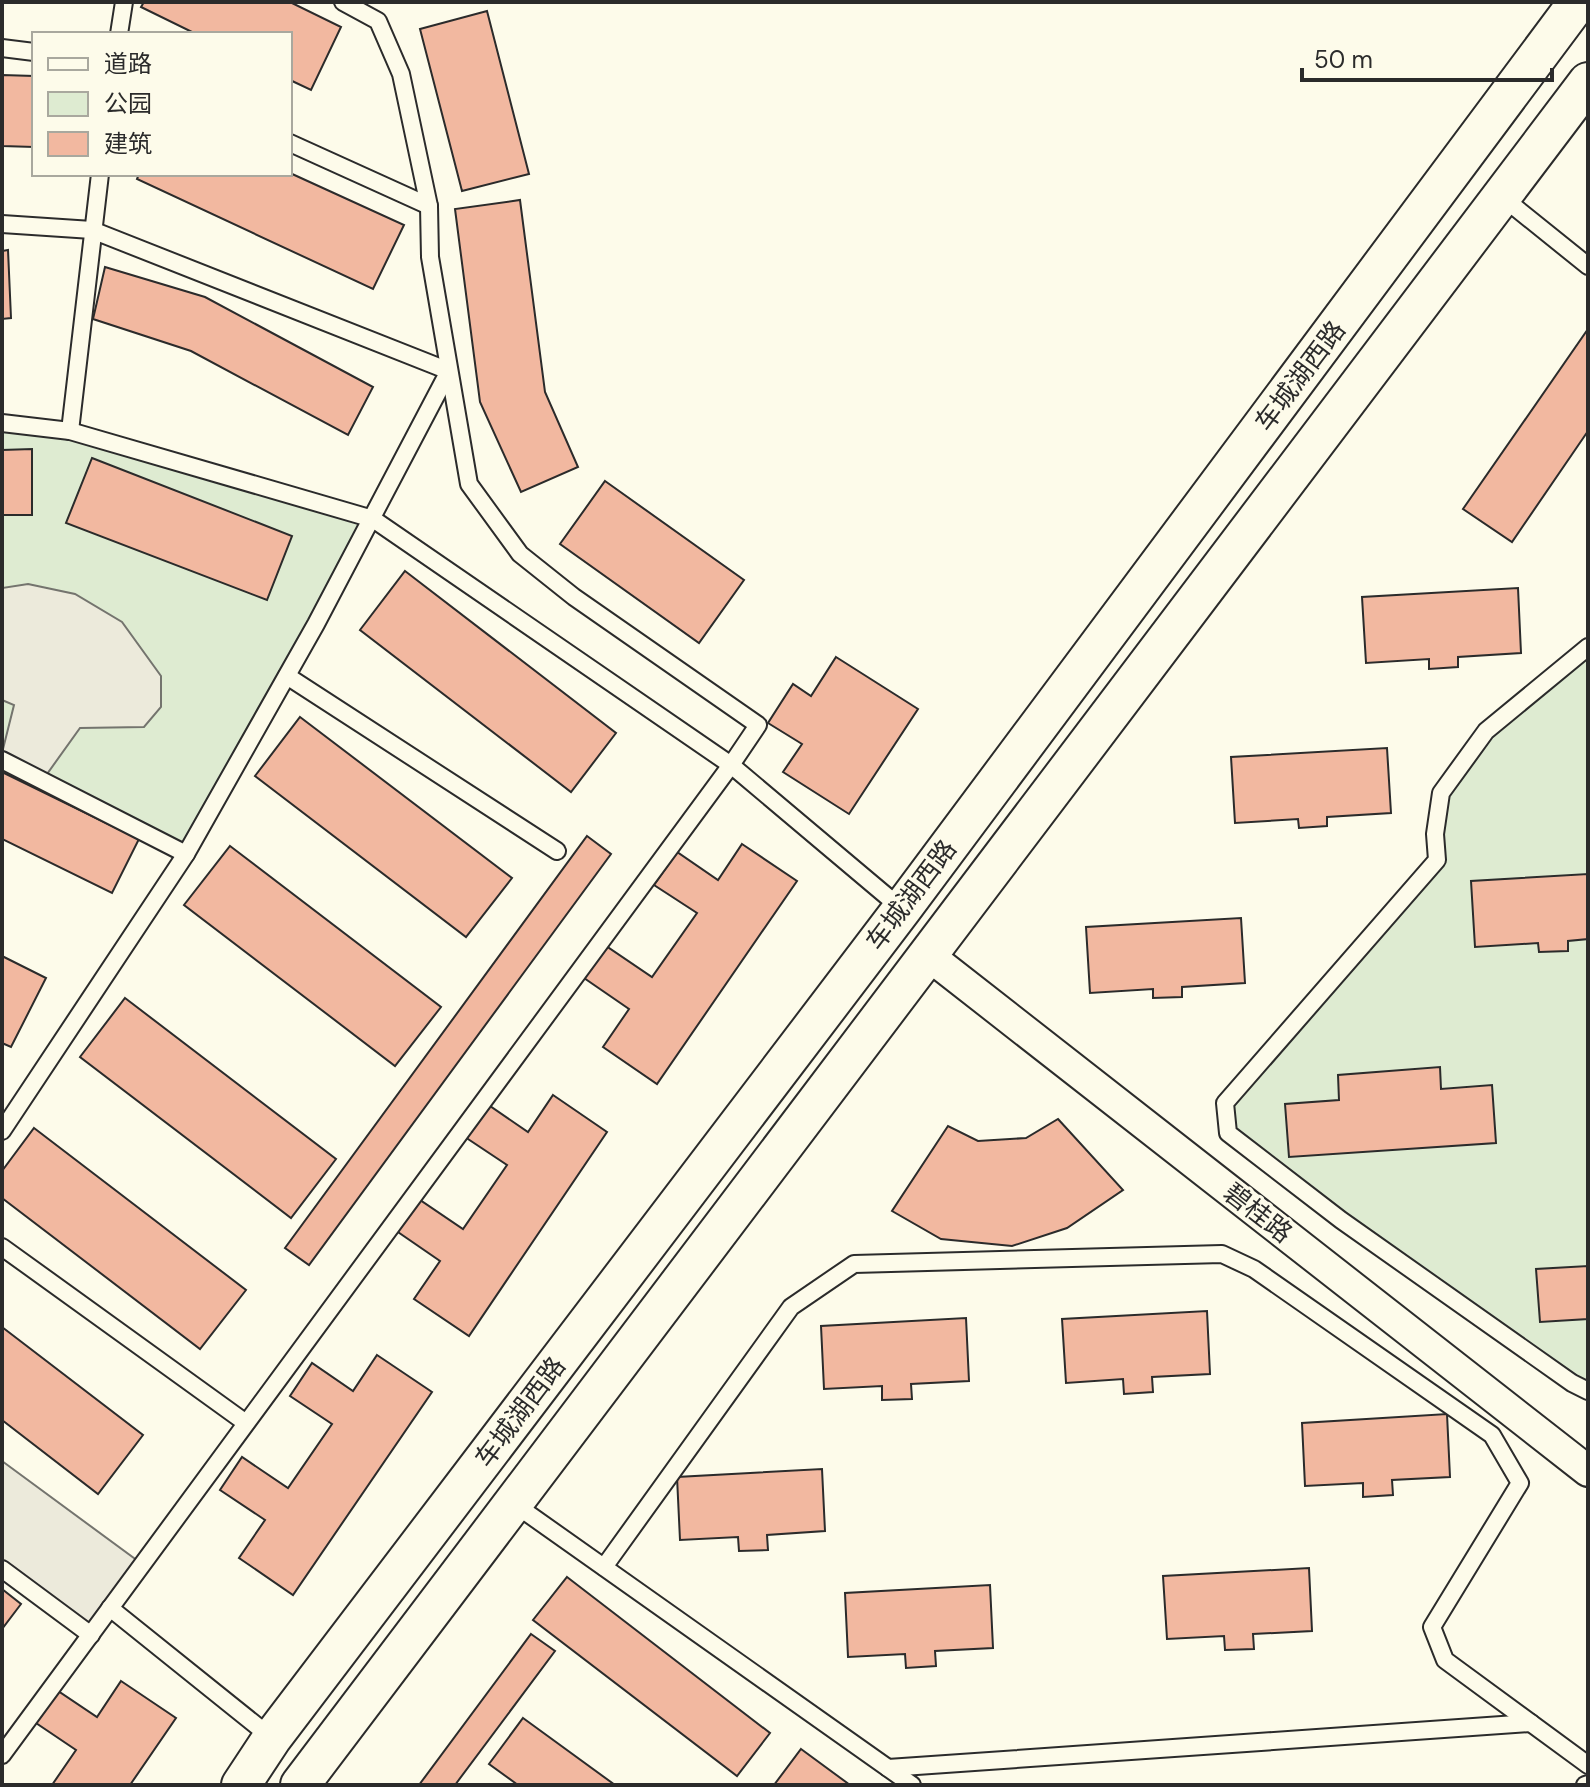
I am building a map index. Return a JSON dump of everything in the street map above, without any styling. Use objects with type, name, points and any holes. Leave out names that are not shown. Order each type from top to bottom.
[{"type":"street","name":"车城湖西路","points":[[241,1785],[272,1738],[902,909],[1578,2]]},
{"type":"street","name":"车城湖西路","points":[[300,1785],[1588,82]]},
{"type":"street","name":"碧桂路","points":[[928,955],[1588,1471]]},
{"type":"lane","points":[[119,32],[124,2]]},
{"type":"lane","points":[[2,1755],[758,725],[574,597],[520,554],[469,484],[430,257],[429,206],[401,74],[378,21],[343,2]]},
{"type":"lane","points":[[2,48],[32,52]]},
{"type":"lane","points":[[292,144],[429,206]]},
{"type":"lane","points":[[70,431],[100,176]]},
{"type":"lane","points":[[1501,196],[1588,266]]},
{"type":"lane","points":[[2,224],[92,230],[449,371]]},
{"type":"lane","points":[[2,1131],[186,854],[373,519],[449,371]]},
{"type":"lane","points":[[2,423],[70,431],[373,519],[731,765],[902,909]]},
{"type":"lane","points":[[1588,647],[1486,731],[1441,793],[1435,834],[1437,860],[1225,1103],[1228,1133],[1341,1220],[1572,1383],[1588,1391]]},
{"type":"lane","points":[[287,676],[557,851]]},
{"type":"lane","points":[[2,760],[186,854]]},
{"type":"lane","points":[[2,1247],[246,1423]]},
{"type":"lane","points":[[604,1567],[791,1307],[854,1264],[1222,1254],[1254,1269],[1492,1435],[1520,1483],[1432,1627],[1445,1660],[1588,1765]]},
{"type":"lane","points":[[513,1503],[912,1785]]},
{"type":"lane","points":[[2,1569],[91,1635]]},
{"type":"lane","points":[[110,1608],[272,1738]]},
{"type":"lane","points":[[888,1768],[1531,1723]]},
{"type":"green space","points":[[2,423],[70,431],[373,519],[186,854],[2,760]]},
{"type":"green space","points":[[1588,647],[1588,1391],[1228,1133],[1225,1103],[1436,860],[1441,793],[1486,731]]},
{"type":"shaded area","points":[[28,584],[75,594],[122,622],[161,676],[161,707],[144,727],[80,728],[42,781],[2,753],[14,705],[2,700],[2,588]]},
{"type":"shaded area","points":[[2,1461],[142,1564],[91,1635],[2,1569]]},
{"type":"building","points":[[144,2],[290,2],[341,27],[311,90],[292,81],[292,32],[192,32],[141,7]]},
{"type":"building","points":[[487,11],[529,174],[462,191],[420,29]]},
{"type":"building","points":[[2,75],[32,76],[32,147],[2,146]]},
{"type":"building","points":[[292,174],[404,225],[373,289],[137,179],[138,176]]},
{"type":"building","points":[[520,200],[545,392],[578,467],[521,492],[480,402],[455,209]]},
{"type":"building","points":[[8,250],[11,318],[2,319],[2,251]]},
{"type":"building","points":[[105,267],[205,297],[373,387],[348,435],[191,351],[93,319]]},
{"type":"building","points":[[1588,329],[1588,431],[1512,542],[1463,509]]},
{"type":"building","points":[[32,449],[32,515],[2,515],[2,450]]},
{"type":"building","points":[[92,458],[292,536],[267,600],[66,523]]},
{"type":"building","points":[[605,481],[744,580],[699,643],[560,544]]},
{"type":"building","points":[[405,571],[616,733],[571,792],[360,630]]},
{"type":"building","points":[[1518,588],[1521,653],[1458,657],[1458,667],[1429,669],[1429,659],[1366,663],[1362,597]]},
{"type":"building","points":[[836,657],[918,709],[849,814],[783,772],[802,744],[768,723],[793,684],[811,696]]},
{"type":"building","points":[[300,717],[512,878],[466,937],[255,776]]},
{"type":"building","points":[[1387,748],[1391,813],[1327,817],[1327,826],[1299,828],[1298,819],[1235,823],[1231,757]]},
{"type":"building","points":[[2,772],[139,839],[112,893],[2,839]]},
{"type":"building","points":[[587,836],[611,854],[309,1265],[285,1248]]},
{"type":"building","points":[[742,844],[797,881],[657,1084],[603,1047],[629,1009],[584,978],[606,946],[652,977],[697,913],[654,885],[677,852],[718,880]]},
{"type":"building","points":[[230,846],[441,1007],[395,1066],[184,905]]},
{"type":"building","points":[[1588,874],[1588,939],[1568,941],[1568,951],[1539,952],[1538,943],[1475,947],[1471,881]]},
{"type":"building","points":[[1241,918],[1245,983],[1182,987],[1182,997],[1153,998],[1153,989],[1090,993],[1086,927]]},
{"type":"building","points":[[2,956],[46,978],[11,1047],[2,1043]]},
{"type":"building","points":[[125,998],[336,1159],[291,1218],[80,1057]]},
{"type":"building","points":[[1440,1067],[1441,1089],[1492,1085],[1496,1143],[1289,1157],[1285,1104],[1339,1100],[1338,1075]]},
{"type":"building","points":[[553,1095],[607,1132],[469,1336],[414,1299],[440,1261],[395,1230],[417,1198],[463,1229],[507,1165],[465,1137],[487,1104],[528,1132]]},
{"type":"building","points":[[1058,1119],[1123,1190],[1067,1228],[1012,1246],[941,1239],[892,1211],[948,1126],[978,1141],[1026,1138]]},
{"type":"building","points":[[34,1128],[246,1290],[200,1349],[2,1198],[2,1171]]},
{"type":"building","points":[[1588,1266],[1588,1319],[1540,1322],[1536,1269]]},
{"type":"building","points":[[1207,1311],[1210,1374],[1152,1377],[1153,1392],[1124,1394],[1123,1379],[1066,1383],[1062,1319]]},
{"type":"building","points":[[966,1318],[969,1381],[911,1384],[912,1399],[882,1400],[882,1386],[824,1389],[821,1326]]},
{"type":"building","points":[[2,1327],[143,1435],[98,1494],[2,1420]]},
{"type":"building","points":[[377,1355],[432,1392],[293,1595],[239,1558],[265,1520],[220,1490],[242,1457],[288,1488],[332,1424],[290,1396],[312,1363],[353,1391]]},
{"type":"building","points":[[1447,1414],[1450,1477],[1392,1480],[1393,1495],[1363,1497],[1363,1483],[1305,1486],[1302,1423]]},
{"type":"building","points":[[822,1469],[825,1531],[767,1535],[768,1550],[739,1551],[738,1537],[680,1540],[677,1477]]},
{"type":"building","points":[[1309,1568],[1312,1631],[1253,1634],[1254,1649],[1225,1650],[1224,1636],[1167,1639],[1163,1576]]},
{"type":"building","points":[[567,1577],[770,1733],[737,1776],[533,1620]]},
{"type":"building","points":[[990,1585],[993,1648],[935,1651],[936,1666],[906,1668],[905,1654],[848,1657],[845,1593]]},
{"type":"building","points":[[2,1589],[21,1604],[2,1629]]},
{"type":"building","points":[[531,1634],[555,1651],[455,1785],[419,1785]]},
{"type":"building","points":[[121,1681],[176,1718],[130,1785],[52,1785],[76,1750],[33,1721],[55,1689],[97,1717]]},
{"type":"building","points":[[523,1718],[615,1785],[518,1785],[489,1764]]},
{"type":"building","points":[[801,1749],[850,1785],[774,1785]]}]
